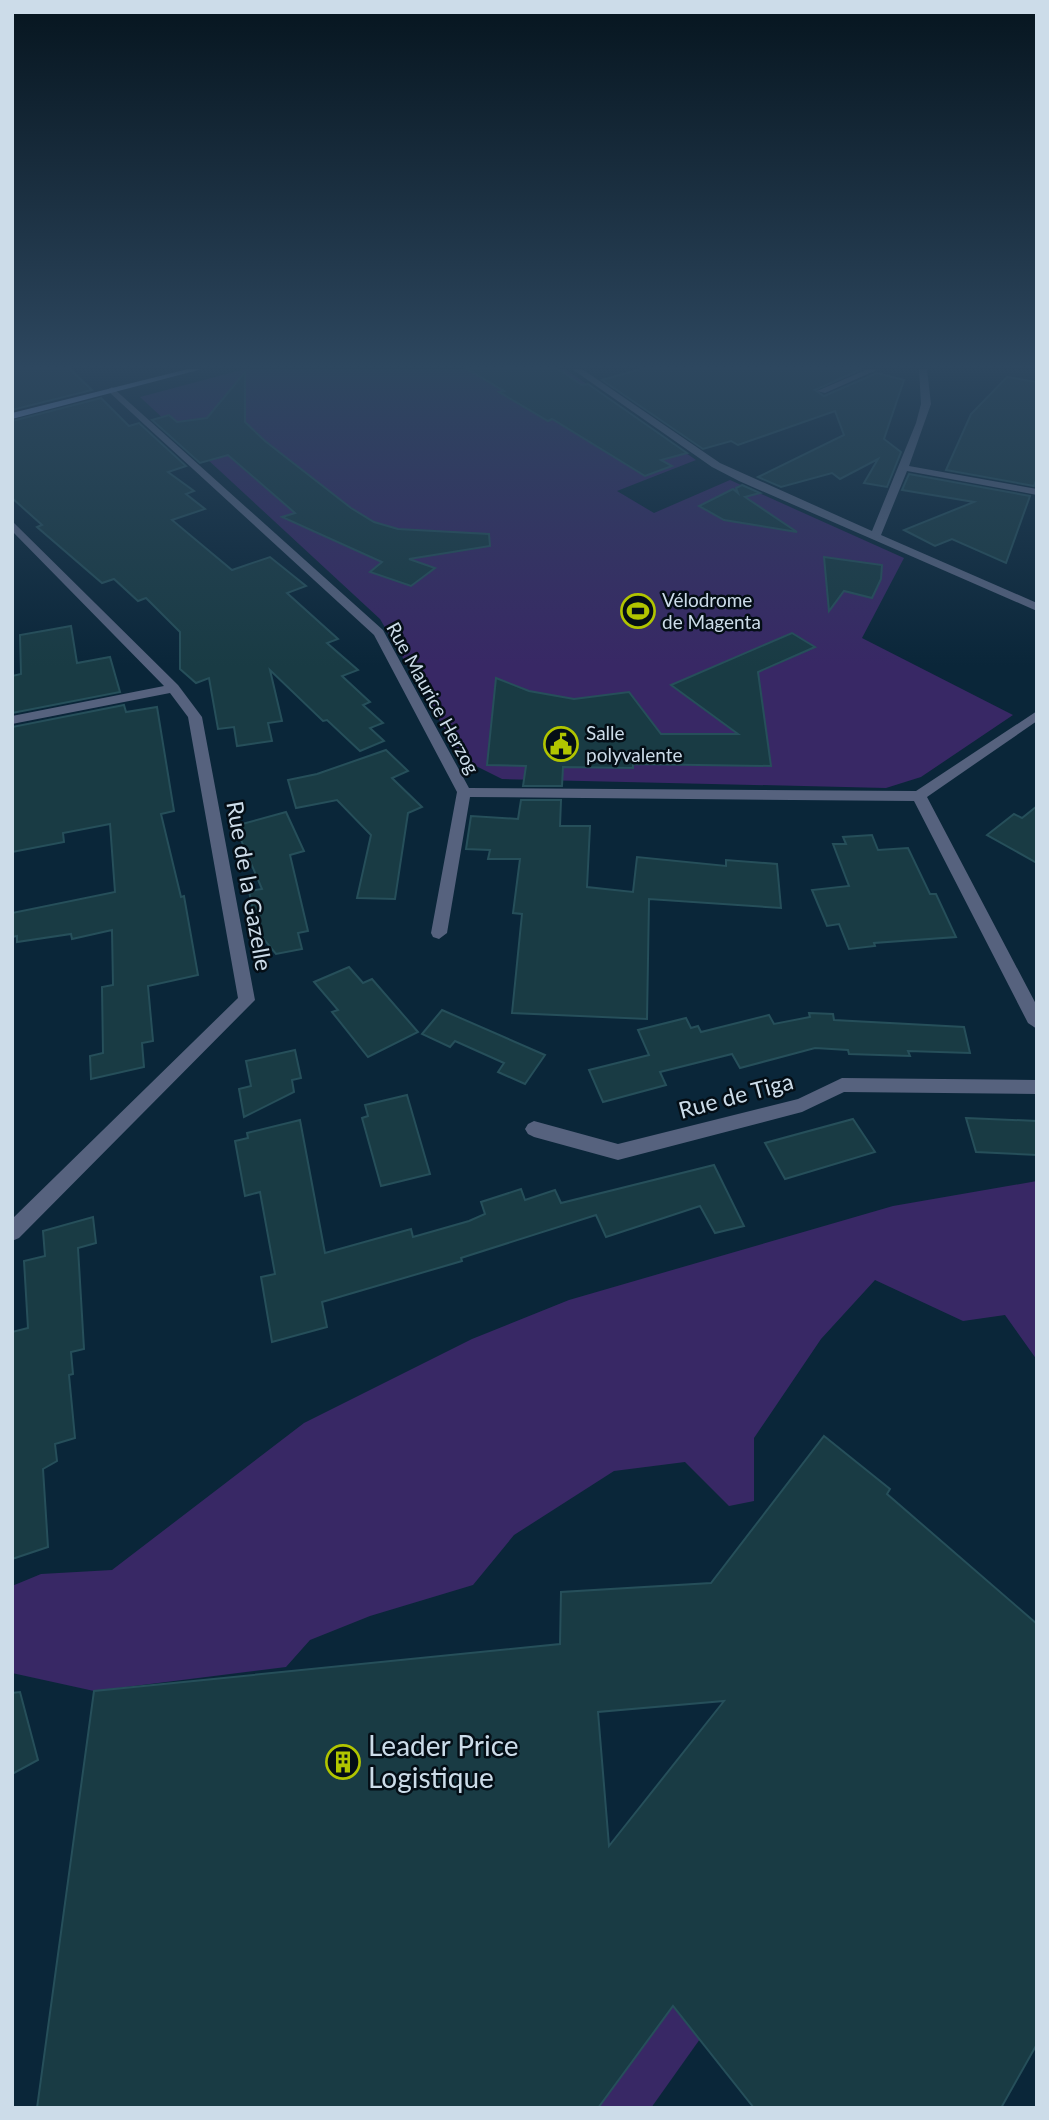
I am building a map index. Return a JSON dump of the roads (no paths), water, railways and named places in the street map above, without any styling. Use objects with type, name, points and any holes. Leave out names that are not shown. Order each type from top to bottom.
[{"type":"street","name":"Rue Maurice Herzog","points":[[198,468],[379,633],[464,792],[919,796]]},
{"type":"street","points":[[723,468],[1037,607]]},
{"type":"street","points":[[876,534],[905,468],[1037,492]]},
{"type":"street","name":"Rue de la Gazelle","points":[[12,524],[173,688],[195,717],[247,1000],[12,1232]]},
{"type":"street","points":[[12,720],[173,688]]},
{"type":"street","points":[[1037,715],[919,796],[1037,1023]]},
{"type":"street","points":[[439,933],[464,792]]},
{"type":"street","name":"Rue de Tiga","points":[[534,1129],[618,1152],[802,1105],[842,1085],[1037,1087]]},
{"type":"place","name":"Vélodrome de Magenta","points":[[638,611]]},
{"type":"place","name":"Salle polyvalente","points":[[561,744]]},
{"type":"place","name":"Leader Price Logistique","points":[[343,1762]]}]
